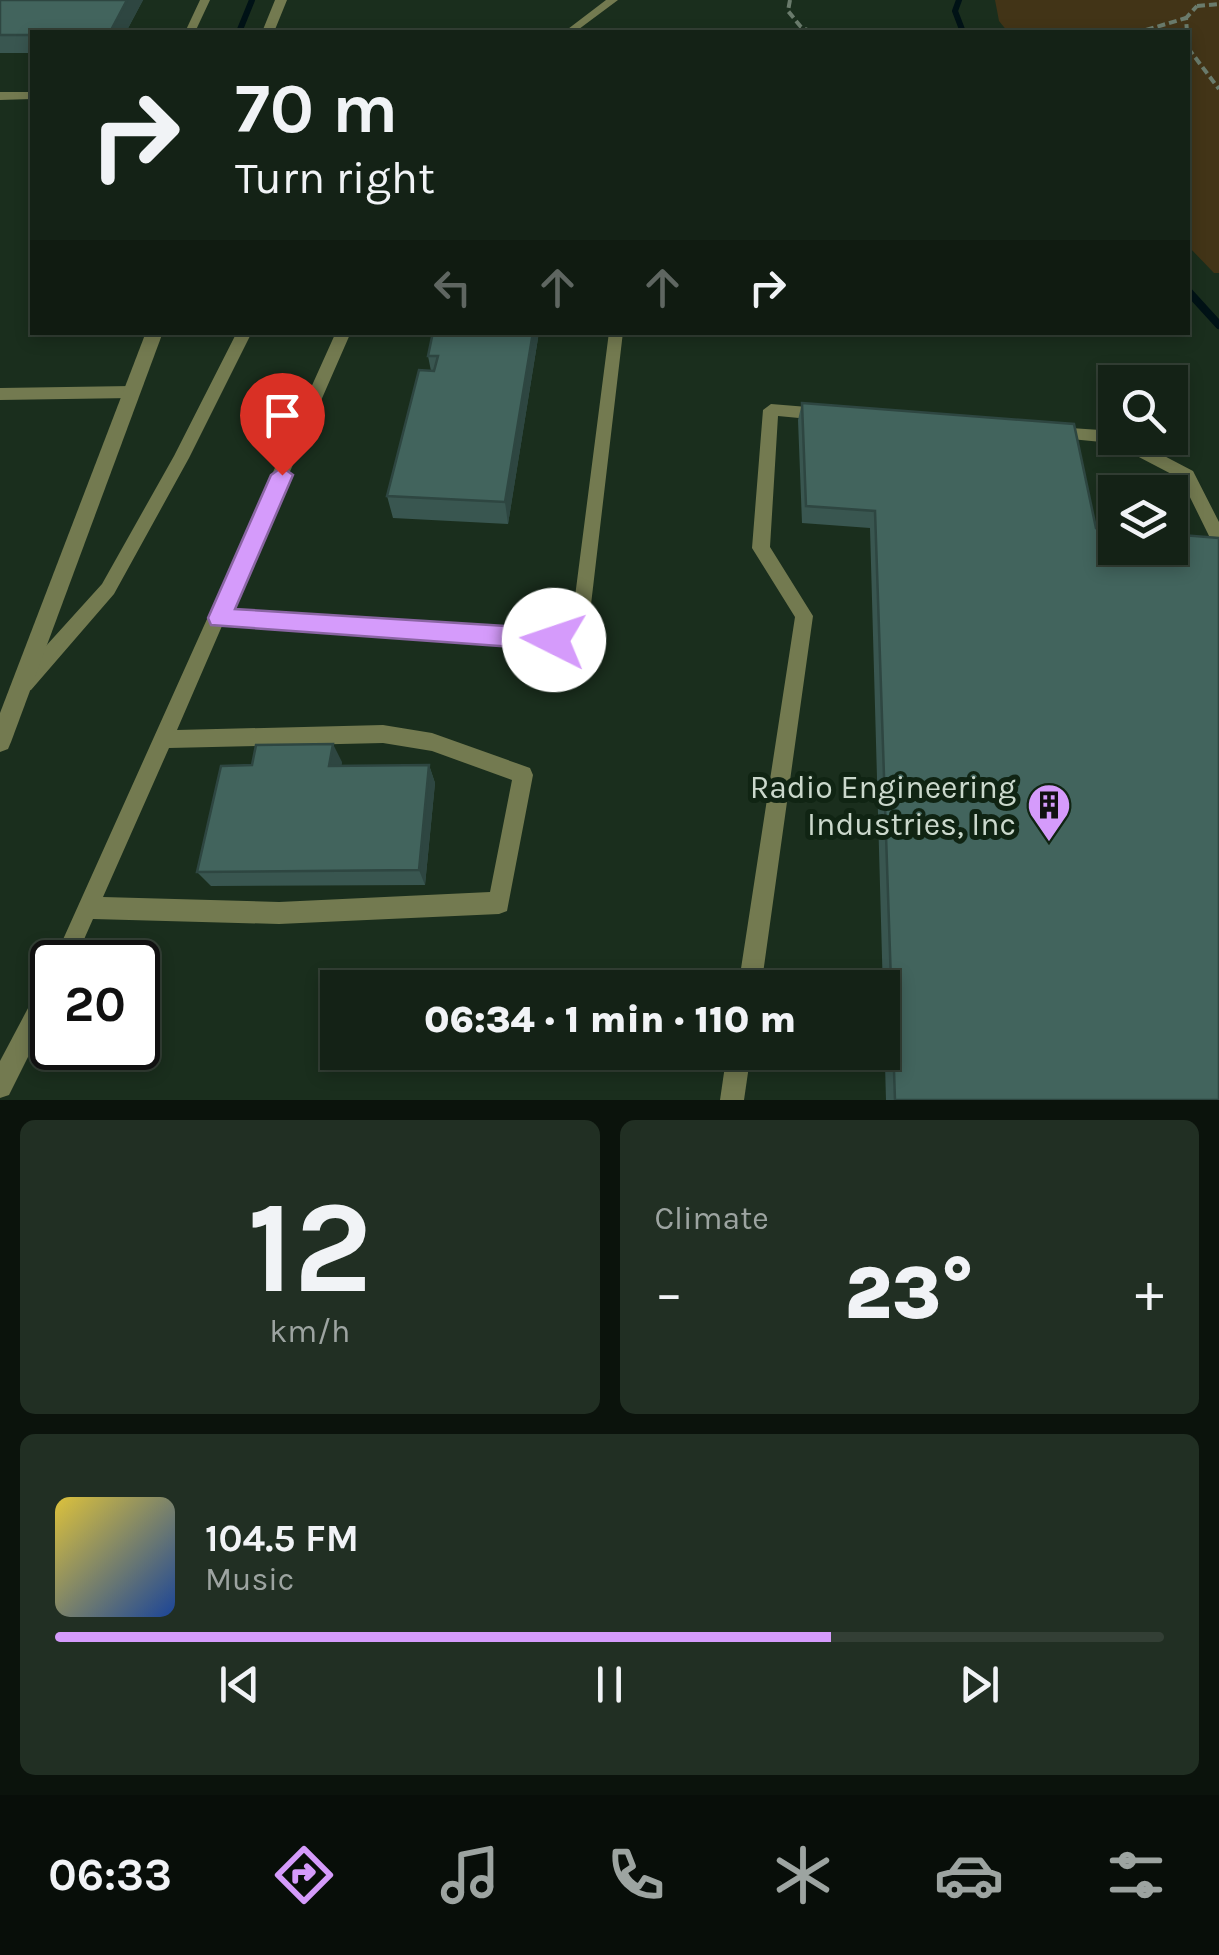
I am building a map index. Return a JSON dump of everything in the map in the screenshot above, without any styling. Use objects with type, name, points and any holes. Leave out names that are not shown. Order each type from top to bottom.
[{"type":"street","points":[[269,30],[281,0]]},
{"type":"street","points":[[0,742],[154,335]]},
{"type":"lane","points":[[191,30],[206,0]]},
{"type":"lane","points":[[572,30],[614,0]]},
{"type":"lane","points":[[0,96],[30,96]]},
{"type":"lane","points":[[20,688],[108,588],[243,335]]},
{"type":"lane","points":[[74,940],[343,335]]},
{"type":"lane","points":[[220,618],[554,640],[582,624],[616,335]]},
{"type":"lane","points":[[0,394],[132,392]]},
{"type":"lane","points":[[752,970],[804,616],[761,548],[771,410],[847,416]]},
{"type":"lane","points":[[1038,431],[1098,436]]},
{"type":"lane","points":[[1150,455],[1187,475],[1219,540]]},
{"type":"lane","points":[[88,908],[279,913],[500,902],[523,775],[432,742],[383,734],[166,739]]},
{"type":"lane","points":[[0,1086],[30,1028]]},
{"type":"lane","points":[[732,1100],[736,1070]]},
{"type":"path","points":[[790,0],[788,11],[806,30]]},
{"type":"path","points":[[1145,30],[1186,18],[1196,3],[1219,4]]},
{"type":"path","points":[[1186,18],[1188,30]]},
{"type":"path","points":[[1190,38],[1219,89]]},
{"type":"path","points":[[1190,50],[1196,54]]},
{"type":"shaded area","points":[[995,0],[1219,0],[1219,273],[1214,273],[1190,248],[1190,30],[1006,30],[999,21]]},
{"type":"building","points":[[0,0],[127,0],[111,30],[30,30],[30,35],[0,35]]},
{"type":"building","points":[[432,335],[533,335],[505,502],[387,496],[419,370],[434,371],[438,356],[428,356]]},
{"type":"building","name":"Radio Engineering Industries, Inc","points":[[802,403],[1074,424],[1098,528],[1098,565],[1188,565],[1188,535],[1219,538],[1219,1100],[895,1100],[894,1070],[900,1070],[900,970],[891,970],[875,511],[806,506]]},
{"type":"building","points":[[333,744],[329,766],[429,765],[419,870],[197,872],[221,766],[252,765],[256,745]]},
{"type":"waterway","points":[[240,30],[252,0]]},
{"type":"waterway","points":[[959,0],[955,11],[962,30]]},
{"type":"waterway","points":[[1190,293],[1219,325]]},
{"type":"place","name":"Radio Engineering Industries, Inc","points":[[1049,843]]},
{"type":"route","points":[[282,475],[220,618],[554,640]]}]
